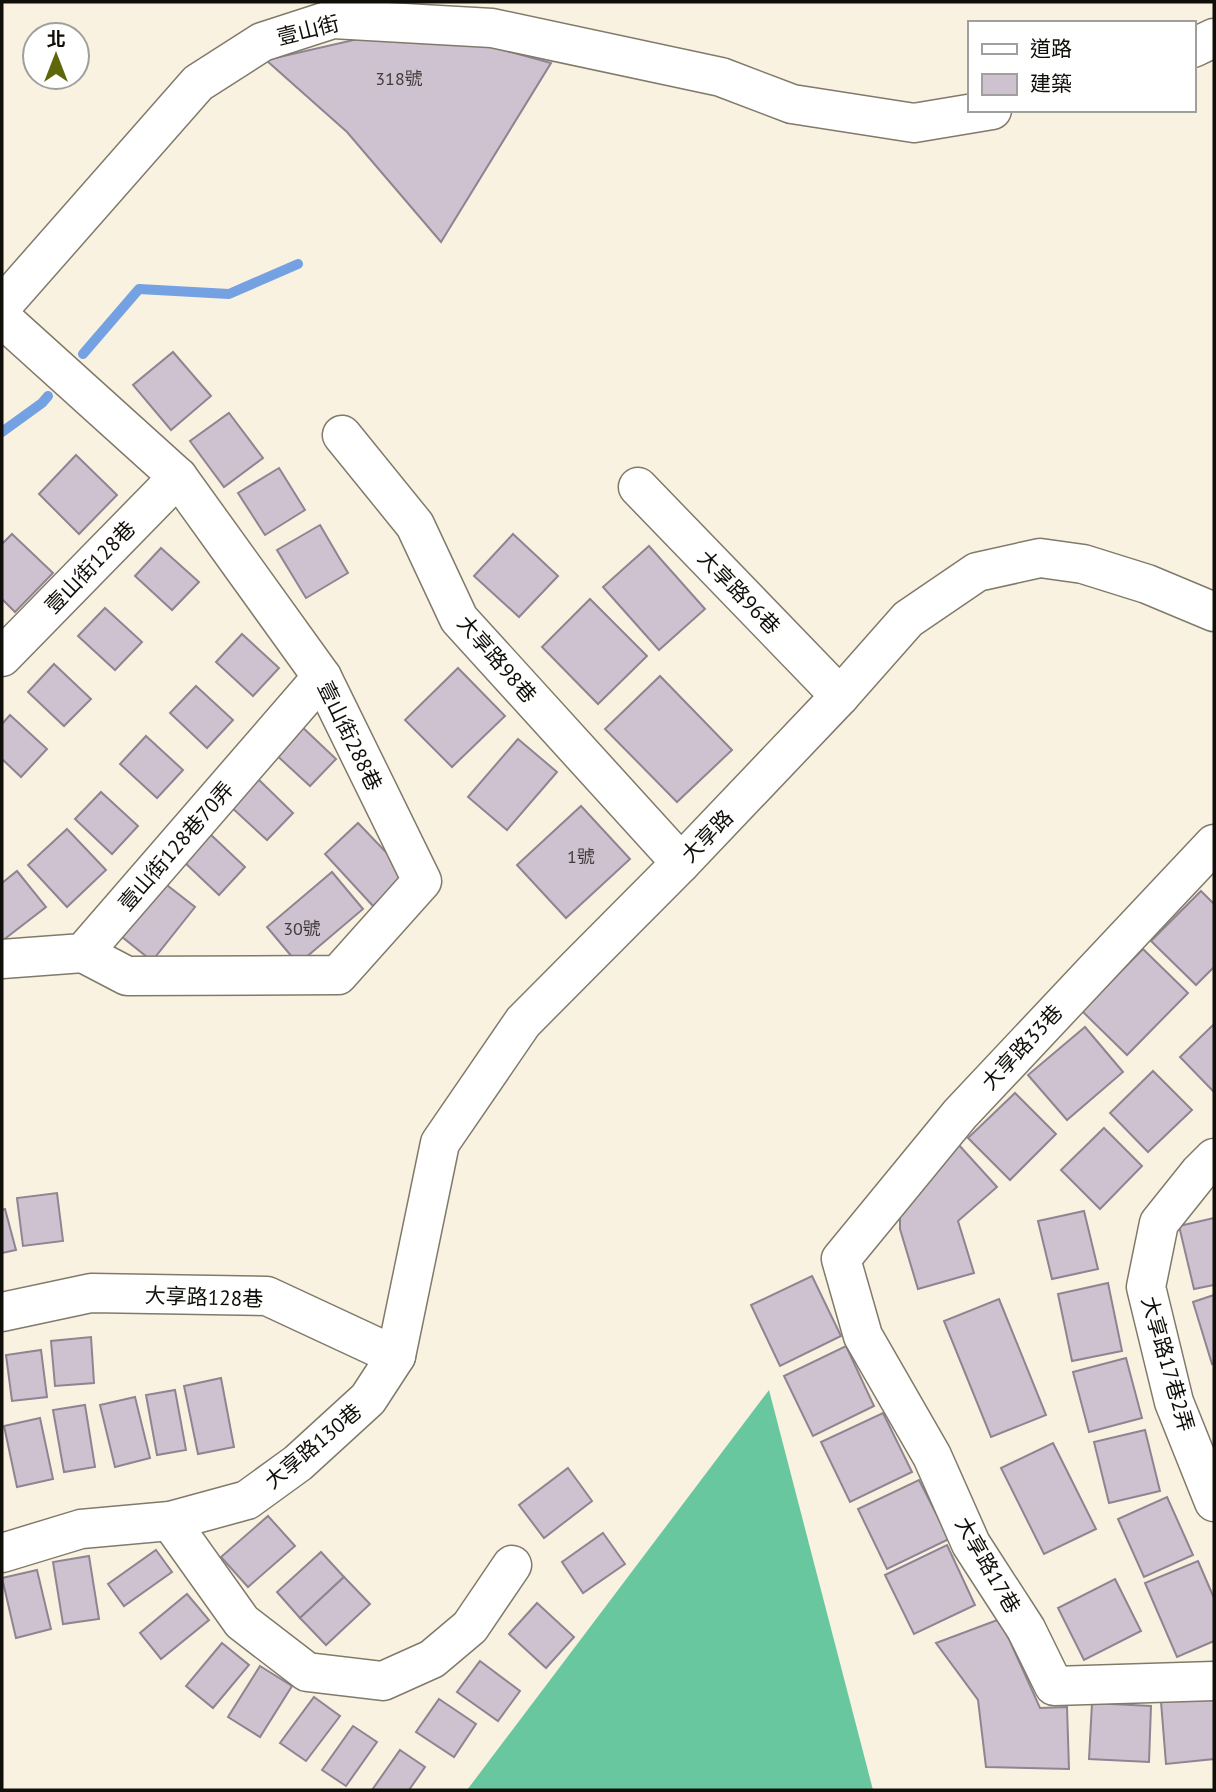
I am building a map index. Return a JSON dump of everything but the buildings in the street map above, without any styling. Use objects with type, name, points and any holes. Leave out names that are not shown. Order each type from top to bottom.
[{"type":"street","name":"壹山街","points":[[2,306],[198,83],[262,41],[333,19],[492,28],[721,77],[792,104],[914,123],[980,112]]},
{"type":"street","points":[[1195,47],[1214,38]]},
{"type":"street","name":"壹山街288巷","points":[[2,318],[178,477],[322,677],[422,881],[338,975],[127,976],[83,953]]},
{"type":"street","name":"大享路98巷","points":[[342,435],[415,525],[459,619],[681,863]]},
{"type":"street","name":"壹山街128巷","points":[[2,657],[178,477]]},
{"type":"street","name":"大享路96巷","points":[[638,487],[840,696]]},
{"type":"street","name":"大享路","points":[[396,1356],[440,1143],[523,1022],[681,863],[840,696],[908,619],[977,572],[1040,558],[1083,564],[1147,584],[1214,612]]},
{"type":"street","name":"壹山街128巷70弄","points":[[83,953],[322,677]]},
{"type":"street","name":"大享路33巷","points":[[841,1259],[960,1114],[1214,844]]},
{"type":"street","points":[[2,959],[83,953]]},
{"type":"street","name":"大享路17巷2弄","points":[[1214,1158],[1158,1223],[1146,1287],[1174,1402],[1214,1503]]},
{"type":"street","name":"大享路17巷","points":[[841,1259],[863,1336],[932,1456],[971,1544],[1026,1629],[1054,1686],[1214,1681]]},
{"type":"street","name":"大享路128巷","points":[[2,1312],[91,1293],[267,1296],[396,1356]]},
{"type":"street","name":"大享路130巷","points":[[2,1553],[81,1529],[170,1521],[247,1500],[298,1464],[368,1399],[396,1356]]},
{"type":"street","points":[[170,1521],[242,1622],[307,1672],[383,1681],[432,1659],[470,1627],[512,1565]]},
{"type":"green space","points":[[769,1390],[873,1790],[467,1790]]},
{"type":"waterway","points":[[83,354],[139,289],[229,294],[298,264]]},
{"type":"waterway","points":[[2,432],[48,396]]}]
